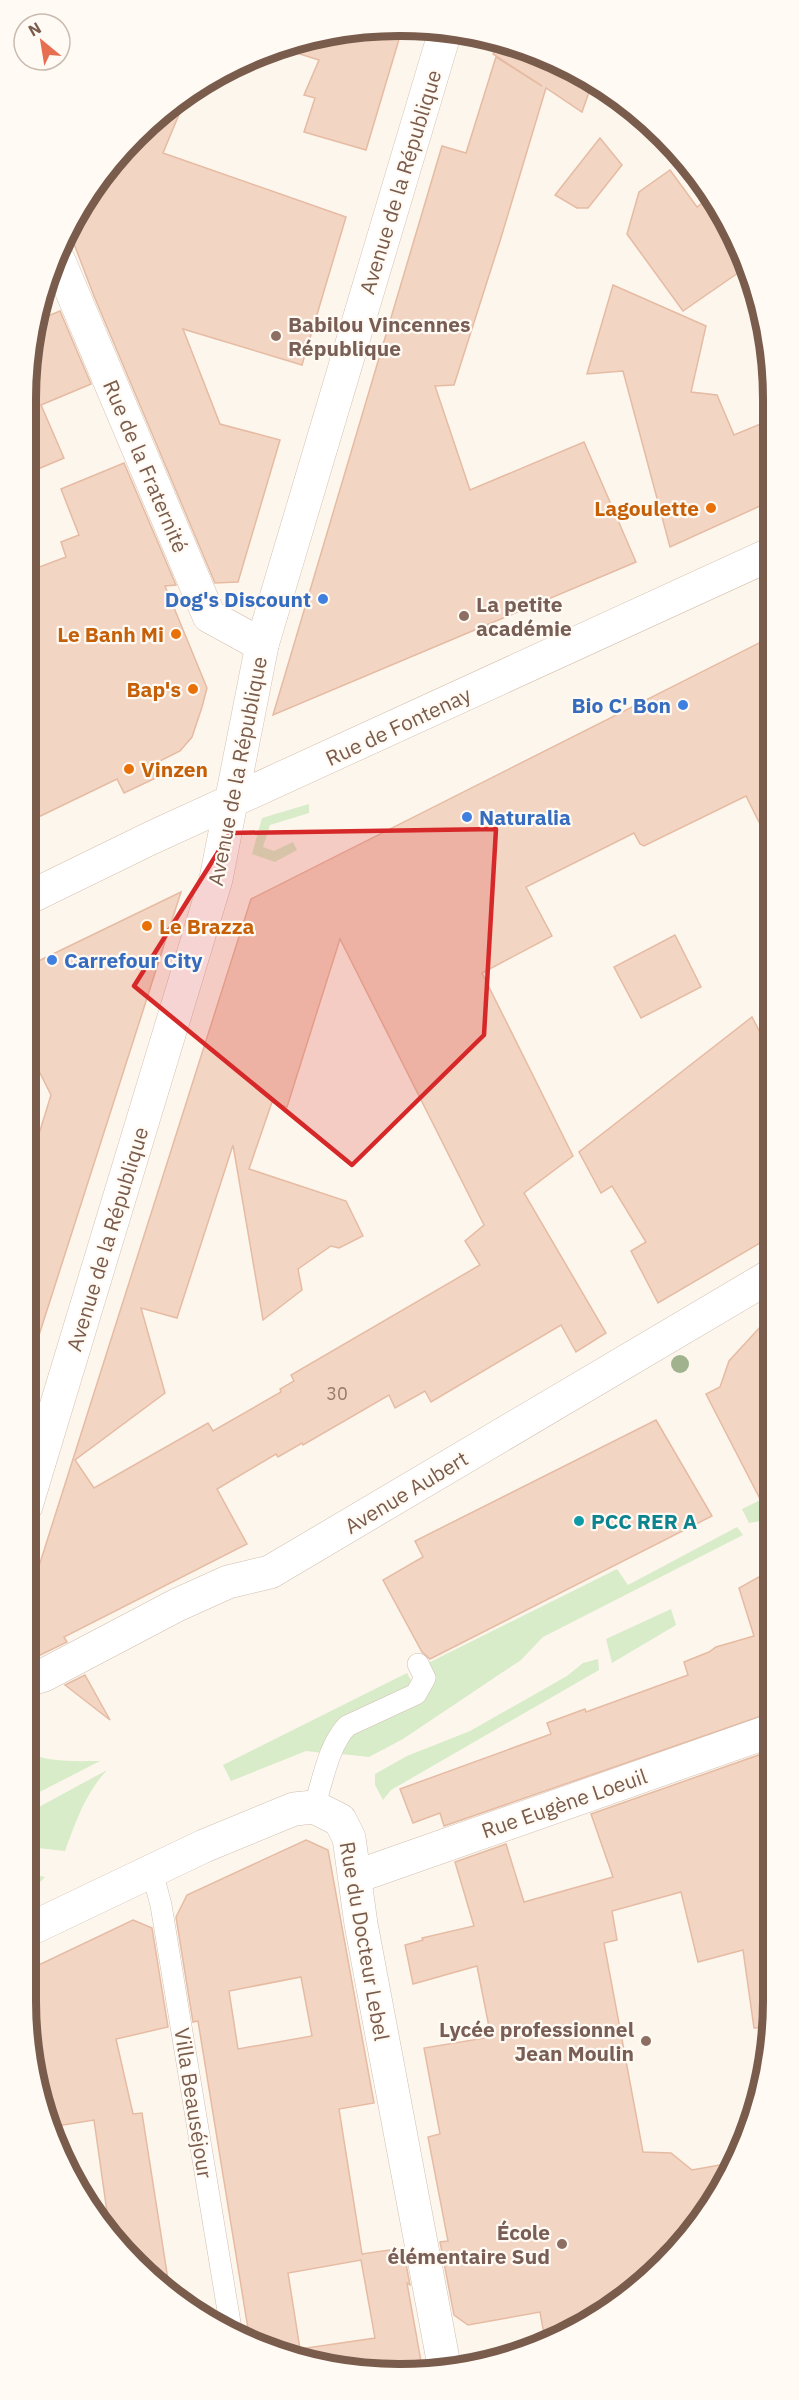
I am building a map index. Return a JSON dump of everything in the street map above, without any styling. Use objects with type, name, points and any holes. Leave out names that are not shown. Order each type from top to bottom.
[{"type":"street","name":"Avenue de la République","points":[[36,1473],[216,879],[262,645],[443,39]]},
{"type":"street","name":"Rue de la Fraternité","points":[[61,267],[209,616],[262,645]]},
{"type":"street","name":"Rue de Fontenay","points":[[36,894],[141,843],[763,558]]},
{"type":"street","name":"Avenue Aubert","points":[[36,1677],[177,1605],[228,1582],[270,1572],[763,1280]]},
{"type":"street","name":"Rue Eugène Loeuil","points":[[355,1877],[763,1734]]},
{"type":"street","points":[[36,1926],[204,1846],[294,1809],[315,1807]]},
{"type":"street","name":"Rue du Docteur Lebel","points":[[315,1807],[340,1820],[349,1838],[361,1924],[443,2361]]},
{"type":"lane","points":[[315,1807],[334,1746],[341,1732],[347,1726],[416,1694],[425,1678],[418,1664]]},
{"type":"lane","name":"Villa Beauséjour","points":[[152,1871],[161,1905],[230,2322]]},
{"type":"highlighted area","points":[[496,829],[484,1035],[352,1165],[134,986],[230,833]]},
{"type":"green space","points":[[309,804],[309,813],[270,825],[263,847],[274,851],[293,842],[297,850],[275,862],[252,854],[262,818]]},
{"type":"green space","points":[[763,1499],[763,1521],[749,1523],[742,1509]]},
{"type":"green space","points":[[737,1527],[743,1535],[543,1637],[521,1660],[403,1739],[369,1757],[341,1754],[346,1738],[420,1704],[429,1693],[433,1676],[426,1664],[617,1569],[628,1585]]},
{"type":"green space","points":[[671,1609],[676,1625],[612,1663],[606,1639]]},
{"type":"green space","points":[[598,1659],[599,1670],[391,1790],[383,1800],[375,1785],[375,1774],[407,1756],[470,1731],[567,1676],[583,1663]]},
{"type":"green space","points":[[407,1673],[412,1682],[408,1688],[324,1753],[306,1751],[231,1781],[223,1765]]},
{"type":"green space","points":[[36,1756],[71,1761],[100,1761],[36,1794]]},
{"type":"green space","points":[[107,1770],[87,1798],[65,1851],[36,1848],[36,1809]]},
{"type":"green space","points":[[36,1875],[45,1877],[36,1887]]},
{"type":"building","points":[[400,36],[366,150],[304,132],[315,98],[304,95],[319,60],[293,52],[352,39]]},
{"type":"building","points":[[496,49],[516,55],[560,73],[590,90],[582,112],[546,88],[454,385],[435,386],[470,490],[584,442],[636,562],[273,715],[442,146],[466,153],[496,57],[542,86],[493,54]]},
{"type":"building","points":[[181,109],[163,153],[346,217],[302,365],[183,329],[220,424],[280,440],[238,582],[215,583],[94,296],[73,239],[111,178],[142,142]]},
{"type":"building","points":[[600,138],[622,165],[588,208],[577,208],[555,195]]},
{"type":"building","points":[[670,170],[697,207],[704,202],[726,239],[740,272],[683,311],[627,234],[639,192]]},
{"type":"building","points":[[613,285],[706,326],[691,392],[717,395],[734,435],[763,423],[763,505],[670,547],[623,371],[587,374]]},
{"type":"building","points":[[60,311],[91,384],[41,405],[64,458],[36,470],[37,376],[45,317]]},
{"type":"building","points":[[124,463],[176,585],[165,586],[207,688],[192,737],[180,751],[150,766],[156,778],[124,793],[117,779],[36,818],[36,568],[66,557],[61,542],[79,535],[61,489]]},
{"type":"building","points":[[763,641],[763,830],[746,796],[644,846],[640,844],[634,833],[526,887],[552,936],[482,973],[573,1156],[524,1193],[606,1333],[576,1352],[561,1325],[431,1402],[425,1391],[395,1408],[389,1395],[303,1445],[302,1443],[278,1457],[276,1454],[217,1489],[247,1544],[64,1637],[67,1642],[36,1657],[36,1576],[251,899]],"holes":[[[340,939],[484,1225],[465,1241],[480,1265],[291,1375],[294,1381],[280,1389],[281,1392],[213,1431],[208,1423],[94,1488],[75,1460],[165,1393],[141,1308],[177,1318],[233,1145],[263,1320],[302,1290],[298,1269],[331,1246],[339,1248],[363,1236],[346,1201],[249,1169],[272,1102],[287,1107]]]},
{"type":"building","points":[[181,892],[36,1345],[36,1144],[51,1095],[36,1065],[36,962]]},
{"type":"building","points":[[675,935],[701,987],[641,1018],[614,967]]},
{"type":"building","points":[[752,1017],[763,1038],[763,1241],[658,1303],[631,1251],[646,1242],[612,1186],[601,1193],[579,1152]]},
{"type":"building","name":"PCC RER A","points":[[763,1324],[763,1505],[706,1394],[720,1387],[729,1361]]},
{"type":"building","name":"PCC RER A","points":[[656,1420],[712,1516],[430,1659],[422,1652],[383,1580],[423,1557],[415,1541]]},
{"type":"building","points":[[763,1575],[763,1715],[444,1826],[440,1813],[413,1823],[400,1789],[551,1734],[547,1723],[585,1709],[586,1712],[688,1675],[684,1662],[716,1647],[754,1636],[739,1588]]},
{"type":"building","points":[[85,1675],[110,1720],[65,1685]]},
{"type":"building","points":[[763,1754],[762,2028],[754,2028],[743,1950],[698,1962],[681,1892],[612,1911],[617,1940],[604,1943],[643,2152],[671,2153],[692,2170],[724,2164],[702,2202],[673,2240],[661,2248],[662,2253],[639,2274],[601,2303],[544,2334],[540,2312],[468,2325],[454,2315],[440,2242],[448,2241],[428,2137],[440,2134],[424,2048],[491,2037],[477,1966],[413,1984],[405,1945],[423,1940],[422,1938],[474,1926],[455,1862],[506,1844],[524,1902],[613,1877],[591,1814]]},
{"type":"building","points":[[306,1840],[328,1850],[374,2103],[339,2109],[362,2254],[403,2248],[421,2363],[376,2363],[329,2357],[283,2345],[248,2331],[198,2021],[193,2022],[176,1917],[187,1895]],"holes":[[[301,1977],[312,2036],[238,2049],[229,1991]],[[361,2260],[375,2338],[300,2349],[288,2273]]]},
{"type":"building","points":[[133,1920],[152,1928],[168,2027],[116,2039],[133,2114],[142,2113],[168,2281],[142,2258],[108,2217],[94,2120],[58,2126],[48,2095],[39,2048],[36,1966]]},
{"type":"place","name":"Babilou Vincennes République","points":[[276,336]]},
{"type":"place","name":"Lagoulette","points":[[711,508]]},
{"type":"place","name":"Dog's Discount","points":[[323,599]]},
{"type":"place","name":"La petite académie","points":[[464,616]]},
{"type":"place","name":"Le Banh Mi","points":[[176,634]]},
{"type":"place","name":"Bap's","points":[[193,689]]},
{"type":"place","name":"Bio C' Bon","points":[[683,705]]},
{"type":"place","name":"Vinzen","points":[[129,769]]},
{"type":"place","name":"Naturalia","points":[[467,817]]},
{"type":"place","name":"Le Brazza","points":[[147,926]]},
{"type":"place","name":"Carrefour City","points":[[52,960]]},
{"type":"place","name":"PCC RER A","points":[[579,1521]]},
{"type":"place","name":"Lycée professionnel Jean Moulin","points":[[646,2041]]},
{"type":"place","name":"École élémentaire Sud","points":[[562,2244]]}]
